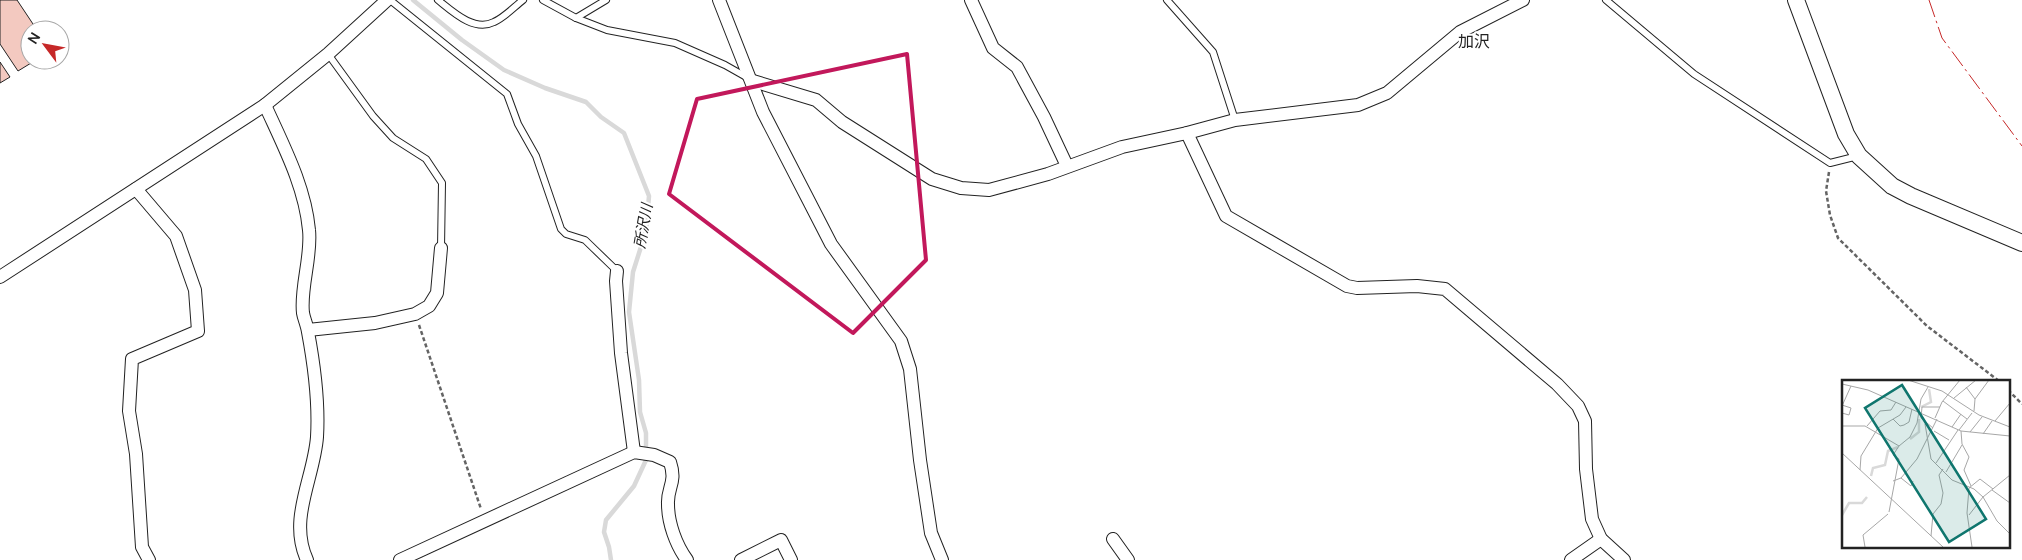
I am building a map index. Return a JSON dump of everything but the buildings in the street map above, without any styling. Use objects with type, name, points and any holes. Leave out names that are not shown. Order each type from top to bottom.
[{"type":"street","points":[[0,277],[266,105],[328,54],[388,0]]},
{"type":"street","points":[[719,0],[753,81],[763,112],[831,244],[901,341],[910,369],[920,460],[931,533],[942,560]]},
{"type":"street","points":[[971,0],[993,48],[1017,67],[1044,117],[1067,166]]},
{"type":"street","points":[[753,81],[816,100],[842,122],[932,179],[961,188],[989,190],[1048,174],[1122,147],[1235,120],[1358,105],[1387,93],[1460,32],[1523,0]]},
{"type":"street","points":[[1796,0],[1846,134],[1859,156],[1892,186],[1911,196],[2022,243]]},
{"type":"street","points":[[266,105],[288,155],[304,203],[309,231],[303,313],[308,330],[314,383],[317,438],[301,512],[300,531],[303,551],[307,560]]},
{"type":"street","points":[[1187,133],[1226,216],[1347,286],[1357,288],[1417,286],[1445,289],[1562,390],[1578,406],[1585,421],[1586,469],[1592,519],[1600,539],[1624,560]]},
{"type":"street","points":[[136,189],[176,236],[195,290],[198,331],[132,359],[129,412],[136,454],[142,547],[149,560]]},
{"type":"street","points":[[308,330],[375,323],[415,314],[429,306],[437,293],[441,248]]},
{"type":"street","points":[[618,271],[616,281],[621,353],[634,452]]},
{"type":"street","points":[[400,560],[634,452],[654,455],[670,462],[674,474],[668,504],[675,538],[687,560]]},
{"type":"street","points":[[1113,539],[1128,560]]},
{"type":"street","points":[[1571,560],[1600,539]]},
{"type":"street","points":[[741,560],[781,540],[791,560]]},
{"type":"lane","points":[[388,0],[507,94],[518,124],[536,156],[561,229],[566,234],[585,240],[618,271]]},
{"type":"lane","points":[[438,0],[458,16],[478,25],[494,22],[524,0]]},
{"type":"lane","points":[[543,0],[576,18],[607,30],[675,43],[753,81]]},
{"type":"lane","points":[[576,18],[606,0]]},
{"type":"lane","points":[[1167,0],[1213,52],[1235,120]]},
{"type":"lane","points":[[1606,0],[1694,74],[1830,163],[1859,156]]},
{"type":"lane","points":[[328,54],[373,116],[393,138],[426,159],[442,183],[441,248]]},
{"type":"path","points":[[1830,163],[1826,191],[1830,215],[1838,238],[1927,326],[1998,380]]},
{"type":"path","points":[[415,314],[485,520]]},
{"type":"path","points":[[2010,392],[2022,404]]},
{"type":"highlighted area","points":[[907,54],[926,260],[853,333],[669,194],[697,99]]},
{"type":"waterway","name":"所沢川","points":[[413,0],[462,40],[504,70],[545,88],[586,102],[601,117],[624,133],[649,196],[646,231],[633,272],[629,312],[639,380],[640,412],[646,433],[646,460],[634,486],[606,520],[604,532],[611,560]]},
{"type":"power","points":[[1929,0],[1942,38],[2022,146]]},
{"type":"district","name":"加沢","points":[[1474,41]]}]
